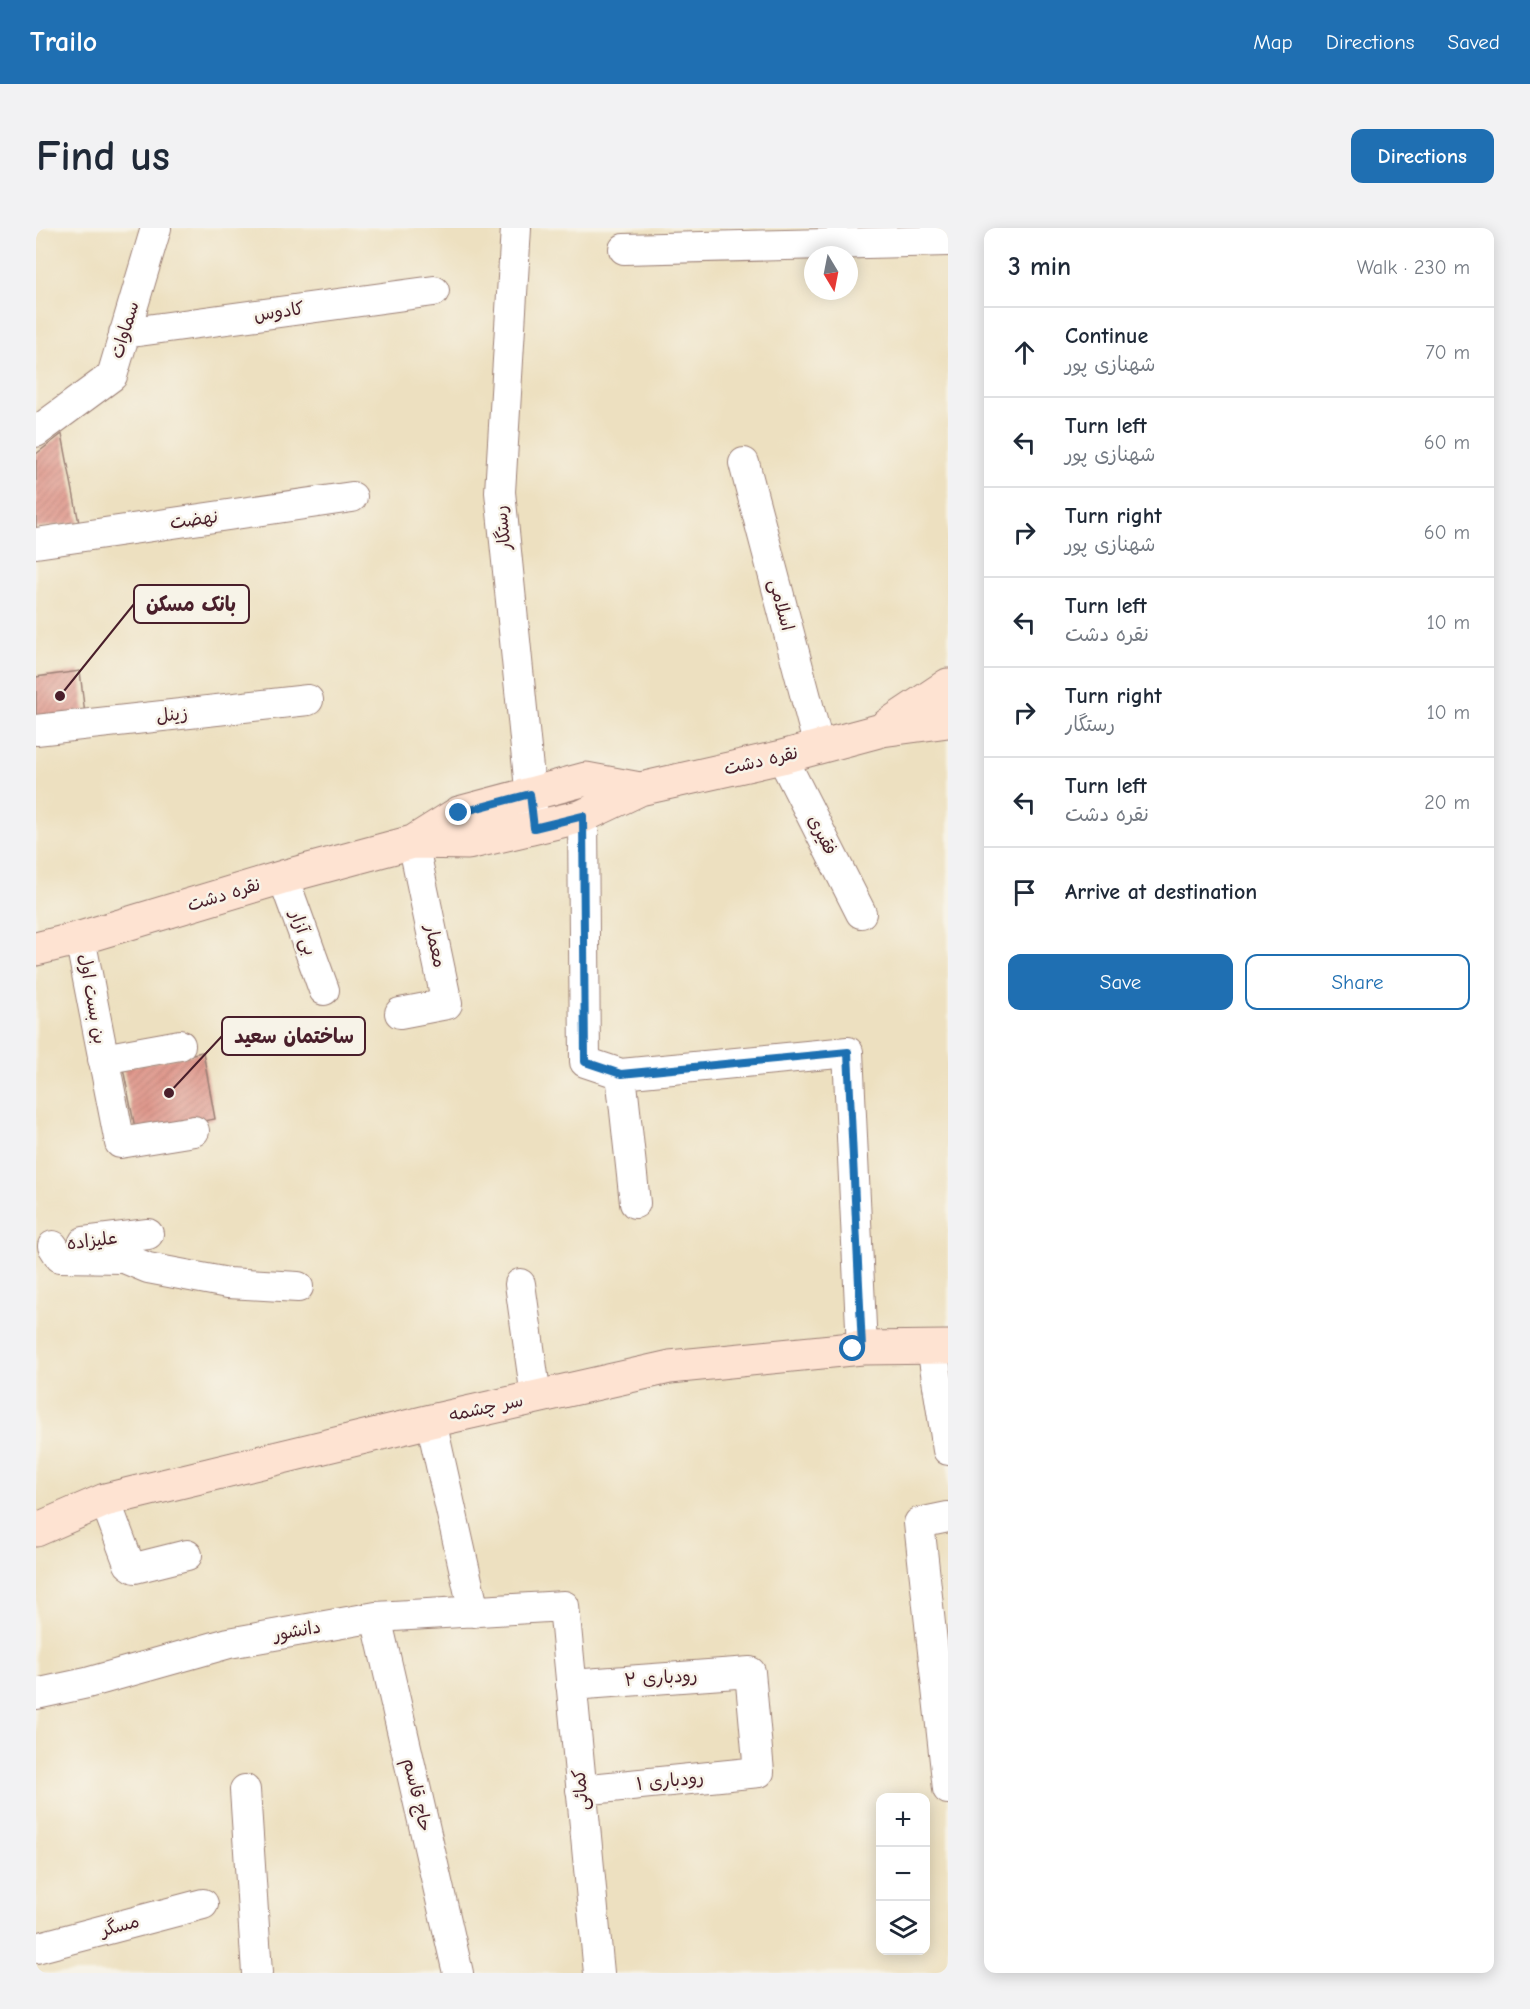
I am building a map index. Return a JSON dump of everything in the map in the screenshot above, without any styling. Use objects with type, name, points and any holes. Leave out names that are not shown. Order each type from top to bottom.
[{"type":"street","name":"سماوات","points":[[36,432],[112,375],[156,228]]},
{"type":"street","name":"رستگار","points":[[516,228],[500,492],[534,828]]},
{"type":"street","points":[[624,249],[948,241]]},
{"type":"street","name":"کادوس","points":[[124,333],[434,291]]},
{"type":"street","name":"اسلامی","points":[[744,463],[819,747]]},
{"type":"street","name":"نهضت","points":[[36,543],[352,497]]},
{"type":"street","name":"نقره دشت","points":[[882,730],[948,686]]},
{"type":"street","name":"زینل","points":[[36,730],[308,700]]},
{"type":"street","name":"نقره دشت","points":[[36,949],[81,938],[283,877],[413,842],[468,843],[583,816],[640,789],[782,757],[882,730],[948,721]]},
{"type":"street","name":"فقیری","points":[[782,757],[861,913]]},
{"type":"street","name":"نقره دشت","points":[[413,842],[459,813],[586,779],[640,789]]},
{"type":"street","points":[[583,816],[585,1062],[621,1074],[848,1052],[862,1348]]},
{"type":"street","name":"معمار","points":[[400,1013],[447,1004],[413,842]]},
{"type":"street","name":"بی آزار","points":[[283,877],[324,990]]},
{"type":"street","name":"بن بست اول","points":[[81,938],[120,1143],[194,1131]]},
{"type":"street","name":"بن بست اول","points":[[103,1059],[180,1045]]},
{"type":"street","points":[[621,1074],[635,1203]]},
{"type":"street","name":"علیزاده","points":[[44,1247],[148,1234]]},
{"type":"street","points":[[44,1247],[60,1257],[124,1258],[148,1268],[228,1283],[298,1287]]},
{"type":"street","points":[[520,1284],[536,1397]]},
{"type":"street","points":[[940,1347],[948,1450]]},
{"type":"street","name":"سر چشمه","points":[[36,1530],[105,1500],[431,1420],[670,1367],[862,1348],[940,1347]]},
{"type":"street","points":[[431,1420],[474,1612]]},
{"type":"street","points":[[105,1500],[129,1564],[135,1568],[188,1555]]},
{"type":"street","points":[[948,1517],[919,1523],[948,1789]]},
{"type":"street","name":"دانشور","points":[[36,1694],[87,1683],[229,1643],[376,1617],[564,1606]]},
{"type":"street","name":"کمائی","points":[[564,1606],[599,1973]]},
{"type":"street","name":"حاج قاسم","points":[[376,1617],[459,1973]]},
{"type":"street","name":"رودباری ۲","points":[[572,1685],[750,1672],[759,1772]]},
{"type":"street","name":"رودباری ۱","points":[[581,1790],[759,1772]]},
{"type":"street","points":[[245,1790],[257,1973]]},
{"type":"street","name":"مسگر","points":[[36,1947],[203,1904]]},
{"type":"building","points":[[62,434],[79,523],[36,528],[36,454]]},
{"type":"building","points":[[80,671],[85,715],[36,722],[36,677]]},
{"type":"building","points":[[203,1052],[215,1119],[136,1133],[123,1068]]},
{"type":"place","name":"بانک مسکن","points":[[60,696]]},
{"type":"place","name":"ساختمان سعید","points":[[169,1093]]},
{"type":"route","points":[[459,813],[530,794],[534,828],[583,816],[585,1062],[621,1074],[848,1052],[862,1348],[853,1349]]}]
